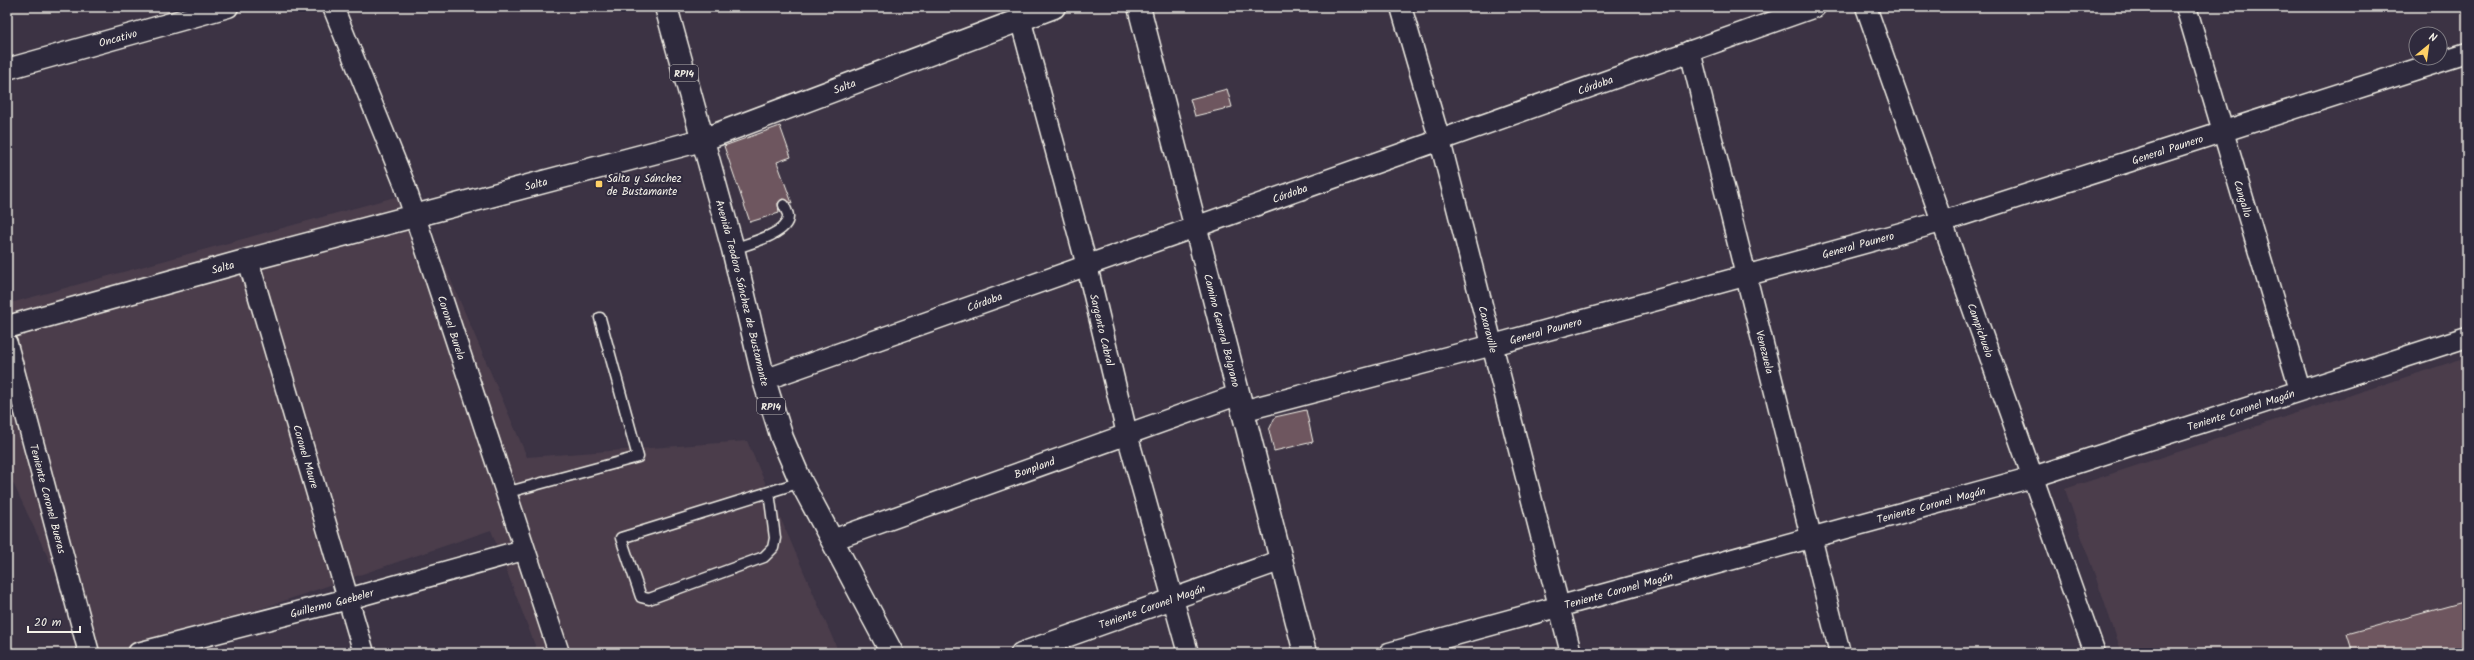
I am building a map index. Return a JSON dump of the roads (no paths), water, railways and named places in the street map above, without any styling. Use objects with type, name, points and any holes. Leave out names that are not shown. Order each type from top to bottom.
[{"type":"street","name":"Oncativo","points":[[7,69],[228,7]]},
{"type":"street","name":"Coronel Burela","points":[[333,7],[404,183],[559,653]]},
{"type":"street","name":"Avenida Teodoro Sánchez de Bustamante","points":[[666,7],[733,249],[764,380],[782,438],[801,482],[892,653]]},
{"type":"street","name":"Salta","points":[[7,327],[248,260],[702,140],[754,128],[1019,14],[1054,7]]},
{"type":"street","name":"Camino General Belgrano","points":[[1139,7],[1305,653]]},
{"type":"street","name":"Caxaraville","points":[[1401,7],[1440,141],[1571,653]]},
{"type":"street","name":"Córdoba","points":[[764,380],[1815,7]]},
{"type":"street","name":"Campichuelo","points":[[1866,7],[2095,653]]},
{"type":"street","name":"Cangallo","points":[[2186,7],[2224,130],[2300,390]]},
{"type":"street","name":"Sargento Cabral","points":[[1019,14],[1087,266],[1127,434],[1188,653]]},
{"type":"street","name":"Venezuela","points":[[1690,51],[1840,653]]},
{"type":"street","name":"General Paunero","points":[[1240,403],[1493,345],[1941,222],[2467,53]]},
{"type":"street","name":"Coronel Maure","points":[[248,260],[364,653]]},
{"type":"street","name":"Teniente Coronel Magán","points":[[1389,653],[1811,539],[2033,477],[2467,337]]},
{"type":"street","name":"Teniente Coronel Bueras","points":[[7,344],[89,653]]},
{"type":"street","name":"Bonpland","points":[[832,540],[1127,434],[1240,403]]},
{"type":"street","name":"Guillermo Gaebeler","points":[[138,653],[348,599],[524,550]]},
{"type":"street","name":"Teniente Coronel Magán","points":[[1021,653],[1282,560]]},
{"type":"lane","points":[[733,249],[779,232],[786,226],[789,217],[784,205]]},
{"type":"lane","points":[[505,493],[638,457],[600,318]]},
{"type":"lane","points":[[769,492],[775,538],[773,548],[764,557],[649,599],[641,597],[621,538],[801,482]]},
{"type":"place","name":"Salta y Sánchez de Bustamante","points":[[599,184]]}]
